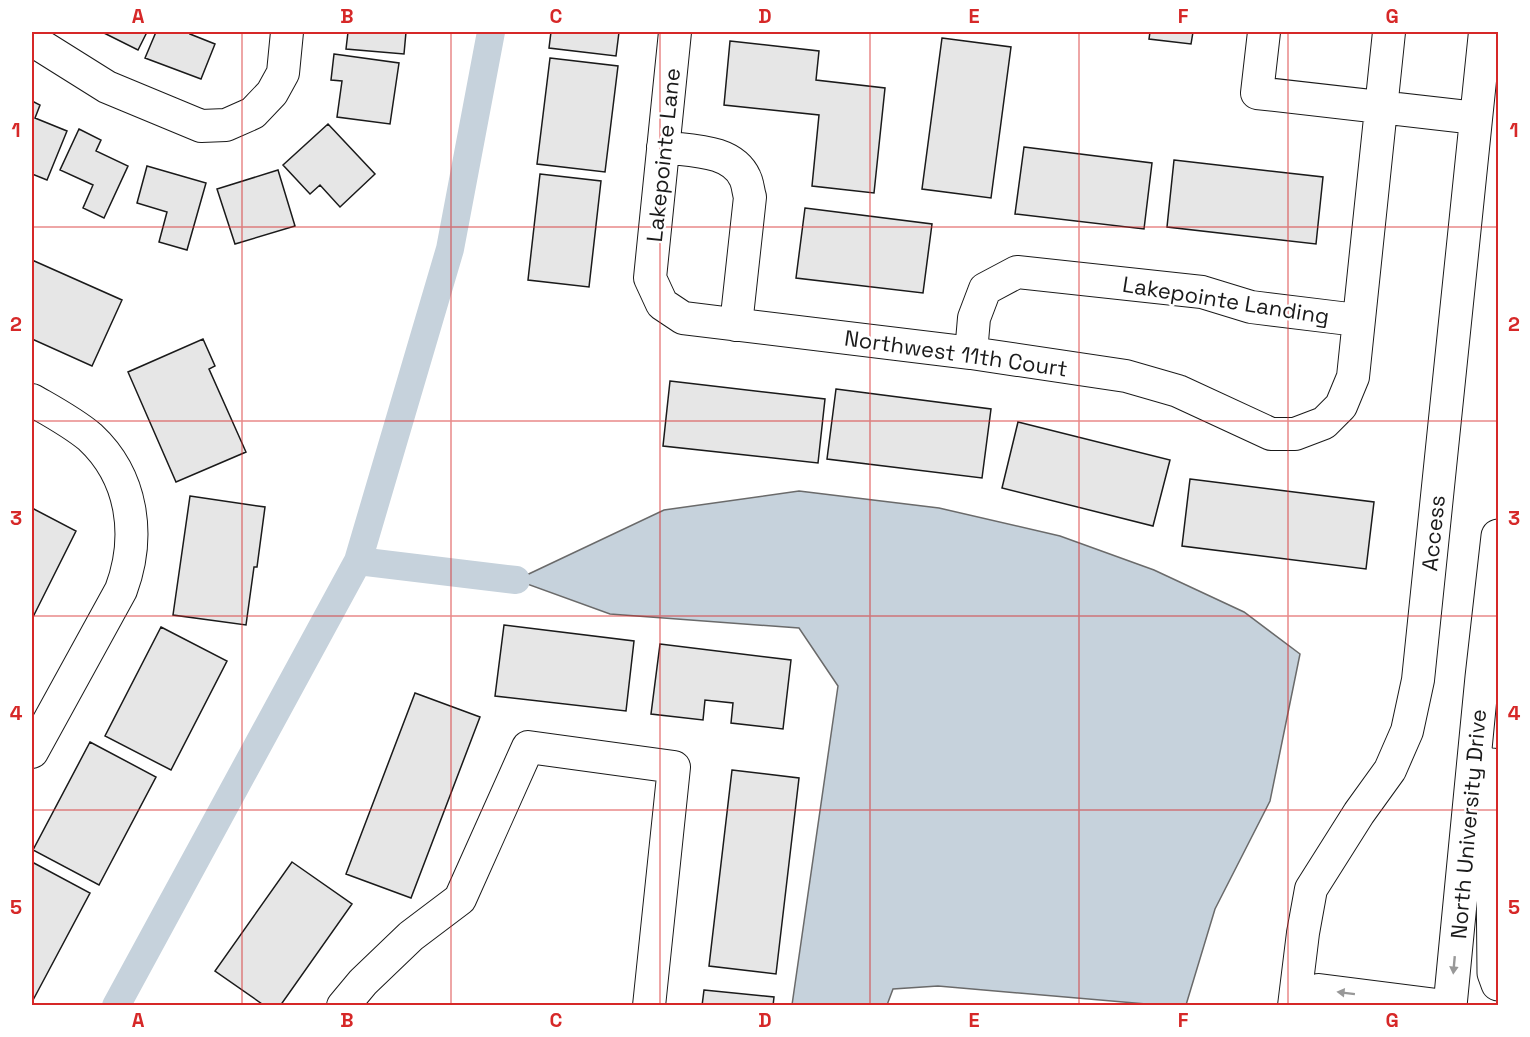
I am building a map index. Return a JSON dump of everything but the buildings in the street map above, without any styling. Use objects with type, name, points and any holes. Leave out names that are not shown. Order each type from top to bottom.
[{"type":"main road","name":"North University Drive","points":[[1450,1005],[1498,536]]},
{"type":"main road","points":[[1482,677],[1492,724],[1494,974],[1498,984]]},
{"type":"street","points":[[32,40],[106,87],[201,126],[226,125],[253,113],[272,93],[284,73],[287,32]]},
{"type":"street","name":"Lakepointe Lane","points":[[650,278],[675,32]]},
{"type":"street","points":[[1264,32],[1257,93],[1476,118]]},
{"type":"street","name":"Lakepointe Landing","points":[[1271,434],[1295,434],[1324,423],[1341,406],[1353,377],[1357,320],[1389,32]]},
{"type":"street","name":"Access","points":[[1294,1005],[1311,890],[1359,813],[1390,770],[1407,731],[1418,680],[1485,32]]},
{"type":"street","points":[[663,147],[713,153],[731,162],[745,177],[750,197],[735,325]]},
{"type":"street","name":"Lakepointe Landing","points":[[971,353],[974,318],[985,290],[1017,272],[1202,292],[1251,308],[1357,320]]},
{"type":"street","name":"Northwest 11th Court","points":[[650,278],[662,304],[683,318],[971,353],[1126,376],[1178,392],[1271,434]]},
{"type":"street","points":[[32,400],[63,417],[92,439],[114,468],[129,503],[133,532],[128,572],[121,590],[32,752]]},
{"type":"street","points":[[343,1005],[363,982],[411,936],[460,899],[528,747],[674,766],[649,1005]]},
{"type":"street","points":[[1303,1005],[1320,990],[1445,1005]]},
{"type":"shaded area","points":[[799,491],[939,508],[1060,536],[1154,570],[1244,612],[1300,654],[1270,801],[1215,909],[1186,1005],[1158,1005],[938,986],[893,989],[887,1005],[792,1005],[838,686],[799,628],[610,614],[516,580],[664,510]]},
{"type":"waterway","points":[[116,1006],[358,561],[450,249],[491,32]]},
{"type":"waterway","points":[[358,561],[516,580]]}]
